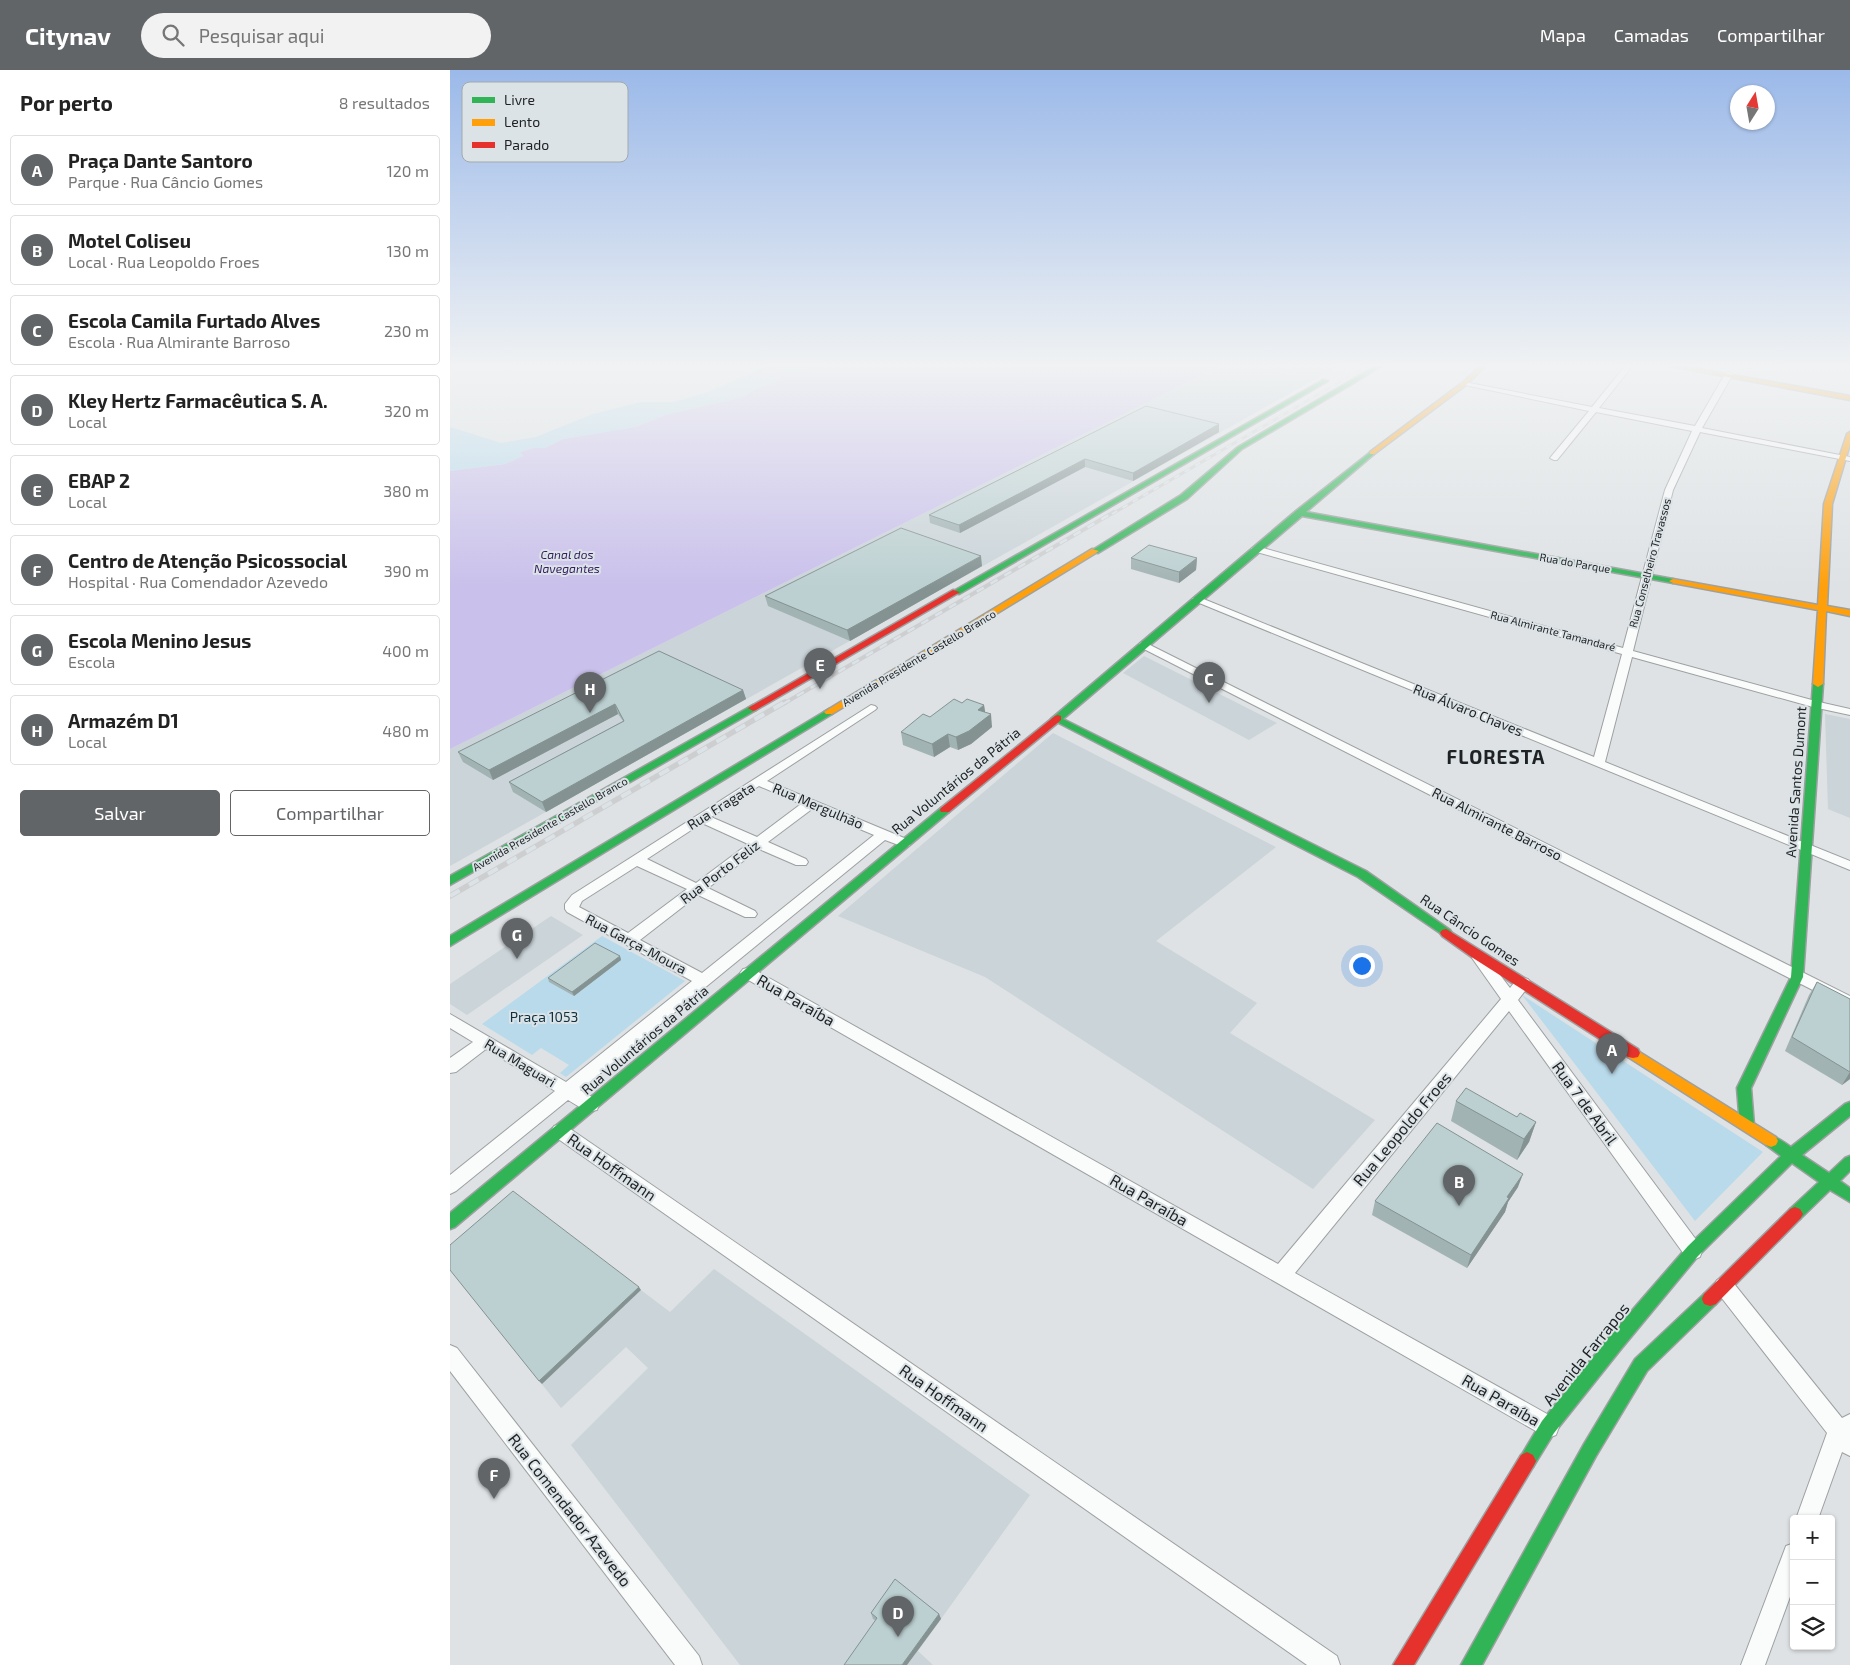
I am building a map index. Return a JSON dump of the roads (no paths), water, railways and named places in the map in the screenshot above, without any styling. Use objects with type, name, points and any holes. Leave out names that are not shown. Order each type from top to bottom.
[{"type":"main road","name":"Avenida Presidente Castello Branco","points":[[450,880],[1223,439]]},
{"type":"main road","name":"Avenida Presidente Castello Branco","points":[[450,942],[1184,497],[1240,448],[1255,439]]},
{"type":"main road","name":"Rua Voluntários da Pátria","points":[[450,1222],[904,843],[1056,719],[1299,513],[1390,439]]},
{"type":"main road","name":"Avenida Santos Dumont","points":[[1747,1125],[1744,1088],[1797,977],[1817,705],[1828,504],[1846,458],[1849,439]]},
{"type":"main road","name":"Rua do Parque","points":[[1299,513],[1850,613]]},
{"type":"main road","name":"Rua Câncio Gomes","points":[[1056,719],[1362,874],[1477,955],[1747,1125],[1850,1196]]},
{"type":"main road","name":"Avenida Farrapos","points":[[1403,1665],[1548,1427],[1693,1251],[1791,1155],[1850,1108]]},
{"type":"main road","points":[[1471,1665],[1590,1450],[1641,1365],[1724,1286],[1828,1181],[1850,1162]]},
{"type":"street","points":[[1554,458],[1569,439]]},
{"type":"street","name":"Rua Conselheiro Travassos","points":[[1599,763],[1669,490],[1692,439]]},
{"type":"street","points":[[1751,439],[1846,458]]},
{"type":"street","name":"Rua Almirante Tamandaré","points":[[1256,549],[1817,705],[1850,712]]},
{"type":"street","name":"Rua Álvaro Chaves","points":[[1197,600],[1850,866]]},
{"type":"street","name":"Rua Almirante Barroso","points":[[1144,644],[1850,1003]]},
{"type":"street","name":"Rua Fragata","points":[[572,904],[577,898],[760,782],[871,708]]},
{"type":"street","name":"Rua Mergulhão","points":[[760,782],[904,843]]},
{"type":"street","name":"Rua Porto Feliz","points":[[628,941],[811,803]]},
{"type":"street","points":[[702,818],[802,862]]},
{"type":"street","points":[[450,1186],[884,834]]},
{"type":"street","points":[[637,860],[750,914]]},
{"type":"street","name":"Rua Garça-Moura","points":[[572,904],[572,909],[704,981]]},
{"type":"street","name":"Rua 7 de Abril","points":[[1477,955],[1693,1251]]},
{"type":"street","name":"Rua Paraíba","points":[[748,973],[1548,1427]]},
{"type":"street","name":"Rua Leopoldo Froes","points":[[1280,1274],[1523,983]]},
{"type":"street","name":"Rua Maguari","points":[[450,1020],[591,1105]]},
{"type":"street","points":[[450,1067],[484,1042]]},
{"type":"street","name":"Rua Hoffmann","points":[[560,1131],[1328,1665]]},
{"type":"street","points":[[1724,1286],[1846,1433],[1809,1515]]},
{"type":"street","name":"Rua Comendador Azevedo","points":[[450,1355],[690,1665]]},
{"type":"street","points":[[1753,1665],[1792,1560]]},
{"type":"water","name":"Canal dos Navegantes","points":[[562,439],[1072,439],[450,749],[450,471],[505,464],[523,456],[520,452],[534,448],[545,448]]},
{"type":"railway","points":[[1112,514],[1241,439]]},
{"type":"railway","points":[[783,704],[1114,512]]},
{"type":"railway","points":[[450,896],[785,702]]},
{"type":"place","name":"EBAP 2","points":[[820,689]]},
{"type":"place","name":"Escola Camila Furtado Alves","points":[[1209,703]]},
{"type":"place","name":"Armazém D1","points":[[590,713]]},
{"type":"place","name":"Escola Menino Jesus","points":[[517,959]]},
{"type":"place","name":"Praça Dante Santoro","points":[[1612,1074]]},
{"type":"place","name":"Motel Coliseu","points":[[1459,1206]]},
{"type":"place","name":"Centro de Atenção Psicossocial","points":[[494,1499]]},
{"type":"place","name":"Kley Hertz Farmacêutica S. A.","points":[[898,1637]]},
{"type":"district","name":"FLORESTA","points":[[1496,757]]},
{"type":"park label","name":"Praça 1053","points":[[544,1017]]}]
